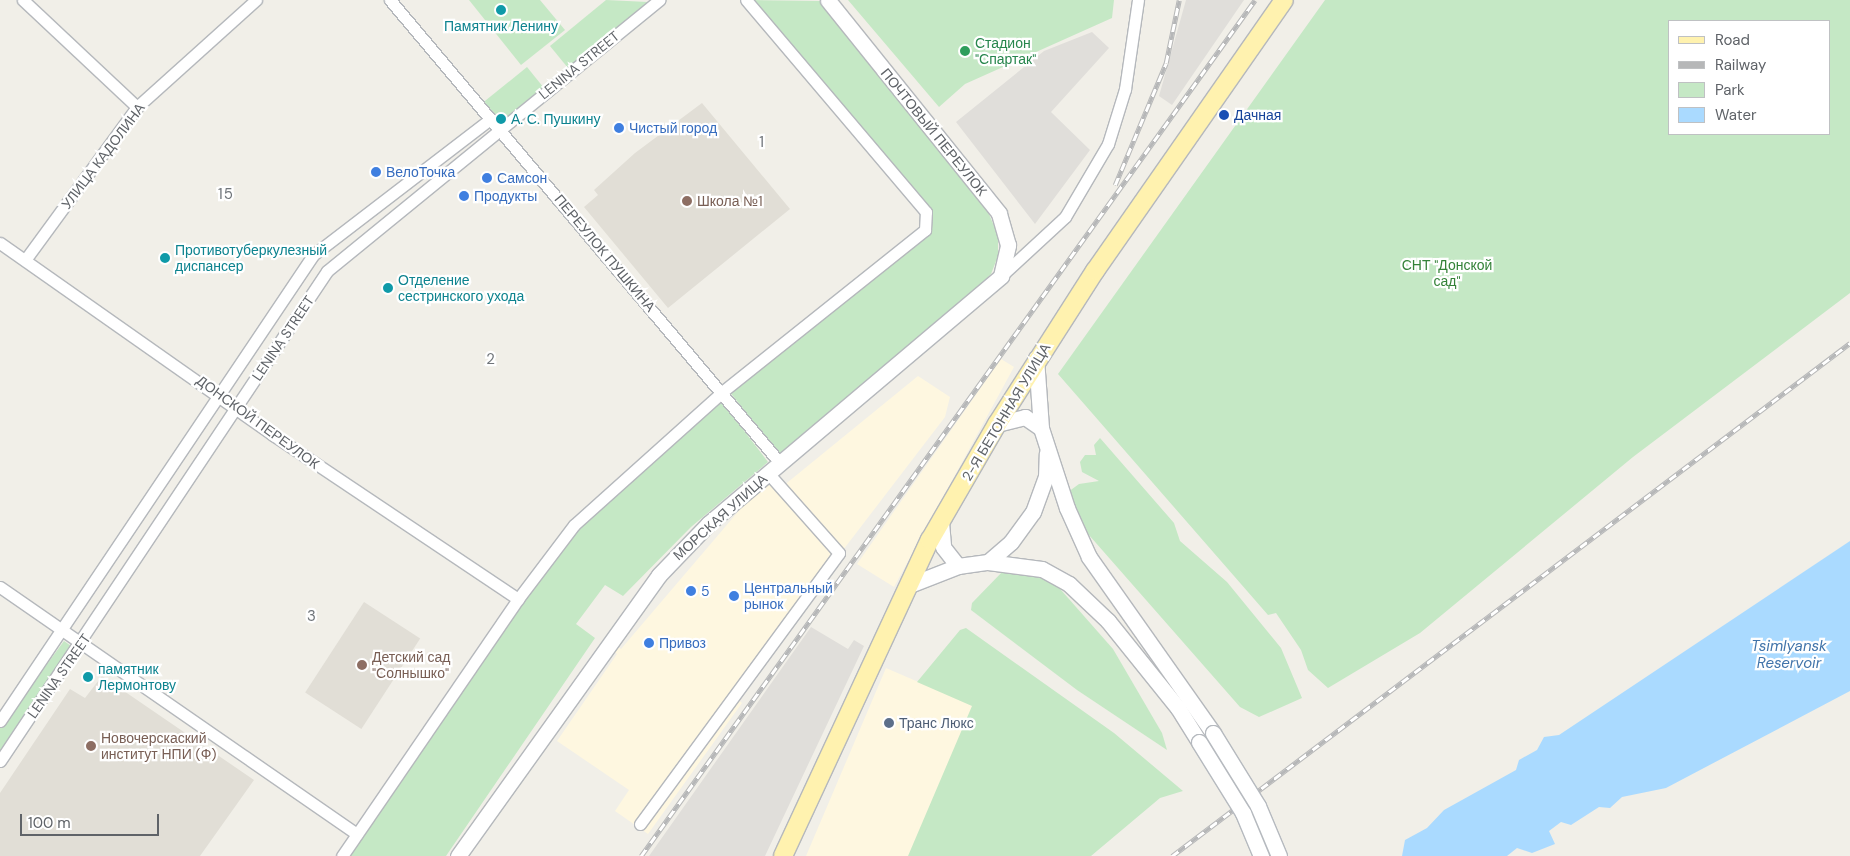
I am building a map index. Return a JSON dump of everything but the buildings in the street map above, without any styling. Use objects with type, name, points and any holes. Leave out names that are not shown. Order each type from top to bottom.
[{"type":"main road","name":"ПОЧТОВЫЙ ПЕРЕУЛОК","points":[[828,0],[999,213],[1008,245],[1001,276]]},
{"type":"main road","name":"2-Я БЕТОННАЯ УЛИЦА","points":[[783,856],[907,586],[997,424],[1036,358],[1284,0]]},
{"type":"main road","name":"МОРСКАЯ УЛИЦА","points":[[458,856],[658,575],[774,468],[1001,276]]},
{"type":"main road","points":[[1036,358],[1041,428],[1067,508],[1090,557],[1214,733],[1258,806],[1279,856]]},
{"type":"main road","points":[[997,424],[1024,417],[1041,428]]},
{"type":"main road","points":[[988,562],[1011,542],[1033,512],[1046,477],[1047,444]]},
{"type":"main road","points":[[941,522],[942,548],[958,566]]},
{"type":"main road","points":[[907,586],[958,566],[988,562],[1042,569],[1069,584],[1108,621],[1178,708],[1243,813],[1261,856]]},
{"type":"street","points":[[23,0],[137,107]]},
{"type":"street","name":"УЛИЦА КАДОЛИНА","points":[[26,260],[137,107],[256,0]]},
{"type":"street","name":"ПЕРЕУЛОК ПУШКИНА","points":[[390,0],[722,392],[774,468],[839,553],[640,824]]},
{"type":"street","name":"LENINA STREET","points":[[0,761],[82,643],[328,272],[659,0]]},
{"type":"street","points":[[342,856],[518,599],[574,525],[722,392],[925,230],[928,220],[746,0]]},
{"type":"street","points":[[1001,276],[1065,217],[1108,144],[1124,89],[1138,0]]},
{"type":"street","name":"LENINA STREET","points":[[0,721],[313,255],[490,118]]},
{"type":"street","name":"ДОНСКОЙ ПЕРЕУЛОК","points":[[0,243],[237,408],[518,599]]},
{"type":"street","points":[[0,587],[357,834]]},
{"type":"shaded area","points":[[1186,0],[1244,0],[1172,105],[1159,96]]},
{"type":"shaded area","points":[[1092,32],[1109,48],[1051,112],[1090,150],[1035,224],[956,122],[1044,51]]},
{"type":"shaded area","name":"Школа №1","points":[[702,103],[790,209],[668,308],[584,207],[598,195],[594,190],[635,153]]},
{"type":"shaded area","points":[[1001,359],[1014,367],[894,587],[857,564]]},
{"type":"shaded area","name":"Центральный рынок","points":[[918,376],[950,397],[945,417],[732,695],[742,703],[648,834],[615,811],[629,790],[557,741],[617,654],[611,649],[614,644],[621,649],[743,506],[769,484],[777,491]]},
{"type":"shaded area","name":"Детский сад \"Солнышко\"","points":[[364,602],[420,638],[361,729],[305,693]]},
{"type":"shaded area","points":[[811,627],[848,649],[854,640],[864,646],[765,856],[649,856]]},
{"type":"shaded area","points":[[886,668],[974,706],[909,856],[806,856]]},
{"type":"shaded area","points":[[102,676],[254,780],[200,856],[0,856],[0,793],[70,689],[85,698]]},
{"type":"green space","points":[[469,0],[540,0],[565,30],[521,65]]},
{"type":"green space","points":[[606,0],[648,2],[568,68],[550,46]]},
{"type":"green space","points":[[752,0],[820,1],[982,198],[998,235],[998,256],[991,274],[976,290],[779,454],[729,391],[927,233],[932,222],[929,212]]},
{"type":"green space","name":"Стадион \"Спартак\"","points":[[848,0],[1114,0],[1112,18],[965,84],[939,107]]},
{"type":"green space","name":"СНТ \"Донской сад\"","points":[[1325,0],[1850,0],[1850,293],[1633,457],[1420,633],[1328,688],[1308,670],[1301,650],[1276,613],[1268,615],[1058,374]]},
{"type":"green space","points":[[527,67],[543,87],[501,122],[484,102]]},
{"type":"green space","points":[[719,398],[768,462],[691,527],[623,596],[605,585],[576,624],[595,638],[446,856],[350,856],[575,522]]},
{"type":"green space","points":[[1100,438],[1174,523],[1180,541],[1227,582],[1281,648],[1302,698],[1259,717],[1240,707],[1067,510],[1064,495],[1079,484],[1099,481],[1082,472],[1080,462],[1085,455],[1096,455],[1094,445]]},
{"type":"green space","points":[[1026,561],[1054,582],[1113,649],[1162,733],[1167,750],[1077,690],[971,610],[972,603],[1005,569]]},
{"type":"green space","points":[[966,628],[1114,733],[1183,791],[1160,798],[1091,856],[908,856],[972,706],[917,682],[960,630]]},
{"type":"green space","points":[[64,641],[71,646],[0,758],[0,728]]},
{"type":"water","name":"Tsimlyansk Reservoir","points":[[1850,541],[1850,691],[1666,788],[1622,797],[1610,808],[1599,807],[1571,825],[1561,822],[1549,831],[1555,844],[1532,853],[1517,848],[1507,856],[1402,856],[1405,840],[1427,828],[1444,810],[1516,770],[1519,760],[1537,750],[1544,737],[1559,735]]},
{"type":"railway","points":[[1115,185],[1166,63],[1179,0]]},
{"type":"railway","points":[[641,856],[1255,0]]},
{"type":"railway","points":[[1172,856],[1850,343]]},
{"type":"place","name":"Памятник Ленину","points":[[501,10]]},
{"type":"place","name":"Стадион \"Спартак\"","points":[[965,51]]},
{"type":"place","name":"Дачная","points":[[1224,115]]},
{"type":"place","name":"А. С. Пушкину","points":[[501,119]]},
{"type":"place","name":"Чистый город","points":[[619,128]]},
{"type":"place","name":"ВелоТочка","points":[[376,172]]},
{"type":"place","name":"Самсон","points":[[487,178]]},
{"type":"place","name":"Продукты","points":[[464,196]]},
{"type":"place","name":"Школа №1","points":[[687,201]]},
{"type":"place","name":"Противотуберкулезный диспансер","points":[[165,258]]},
{"type":"place","name":"Отделение сестринского ухода","points":[[388,288]]},
{"type":"place","name":"5","points":[[691,591]]},
{"type":"place","name":"Центральный рынок","points":[[734,596]]},
{"type":"place","name":"Привоз","points":[[649,643]]},
{"type":"place","name":"Детский сад \"Солнышко\"","points":[[362,665]]},
{"type":"place","name":"памятник Лермонтову","points":[[88,677]]},
{"type":"place","name":"Транс Люкс","points":[[889,723]]},
{"type":"place","name":"Новочерскаский институт НПИ (Ф)","points":[[91,746]]},
{"type":"district","name":"1","points":[[762,143]]},
{"type":"district","name":"15","points":[[226,195]]},
{"type":"district","name":"2","points":[[491,360]]},
{"type":"district","name":"3","points":[[312,617]]}]
